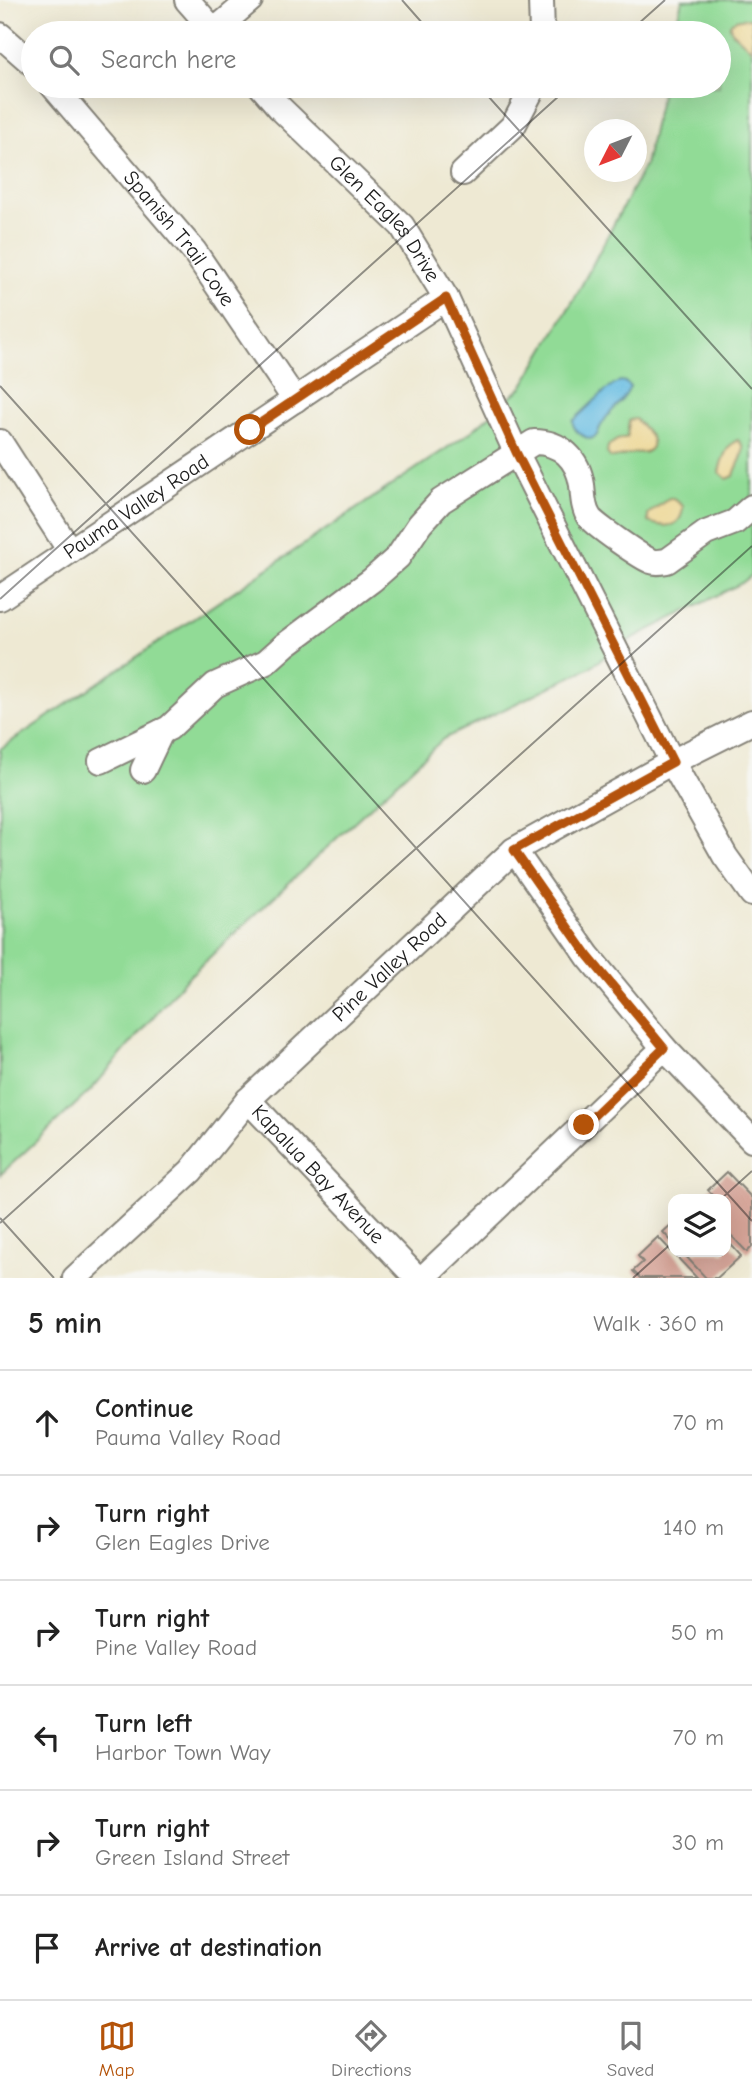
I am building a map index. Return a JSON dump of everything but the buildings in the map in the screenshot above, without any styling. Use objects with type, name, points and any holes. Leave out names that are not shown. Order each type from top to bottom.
[{"type":"street","points":[[187,0],[205,21]]},
{"type":"street","points":[[227,21],[250,0]]},
{"type":"street","points":[[541,0],[542,21]]},
{"type":"street","points":[[0,35],[21,53]]},
{"type":"street","name":"Spanish Trail Cove","points":[[63,98],[194,251],[295,400]]},
{"type":"street","name":"Glen Eagles Drive","points":[[271,98],[402,226],[446,298],[516,452],[673,762],[725,856],[752,894]]},
{"type":"street","points":[[463,173],[513,126],[528,98]]},
{"type":"street","name":"Pauma Valley Road","points":[[0,598],[446,298]]},
{"type":"street","points":[[0,442],[70,551]]},
{"type":"street","points":[[101,761],[178,721],[215,685],[266,662],[398,557],[435,506],[534,442],[551,443],[565,451],[579,473],[589,517],[653,562],[667,561],[706,533],[735,522],[752,507]]},
{"type":"street","name":"Pine Valley Road","points":[[75,1278],[191,1171],[248,1100],[514,850],[673,762],[752,722]]},
{"type":"street","points":[[143,770],[161,732]]},
{"type":"street","points":[[514,850],[588,956],[664,1048],[752,1140]]},
{"type":"street","points":[[424,1278],[664,1048]]},
{"type":"street","name":"Kapalua Bay Avenue","points":[[248,1100],[417,1278]]},
{"type":"green space","points":[[682,0],[752,0],[752,575],[742,583],[633,638],[587,669],[443,739],[182,983],[92,1089],[0,1175],[0,749],[472,431],[522,387],[577,294],[636,182],[647,182],[647,156],[660,98],[731,98],[731,21],[677,21]]},
{"type":"sand","points":[[752,19],[752,49],[732,31],[731,23]]},
{"type":"sand","points":[[633,419],[650,435],[651,449],[611,458],[607,453],[608,446],[627,437],[629,421]]},
{"type":"sand","points":[[738,440],[743,446],[743,454],[734,476],[727,479],[719,472],[721,463],[728,449]]},
{"type":"sand","points":[[669,498],[683,506],[680,519],[666,526],[648,522],[648,514]]},
{"type":"water","points":[[620,381],[630,387],[604,421],[597,435],[591,439],[579,433],[573,421],[606,390]]},
{"type":"route","points":[[250,430],[446,298],[516,452],[673,762],[514,850],[588,956],[664,1048],[584,1125]]}]
